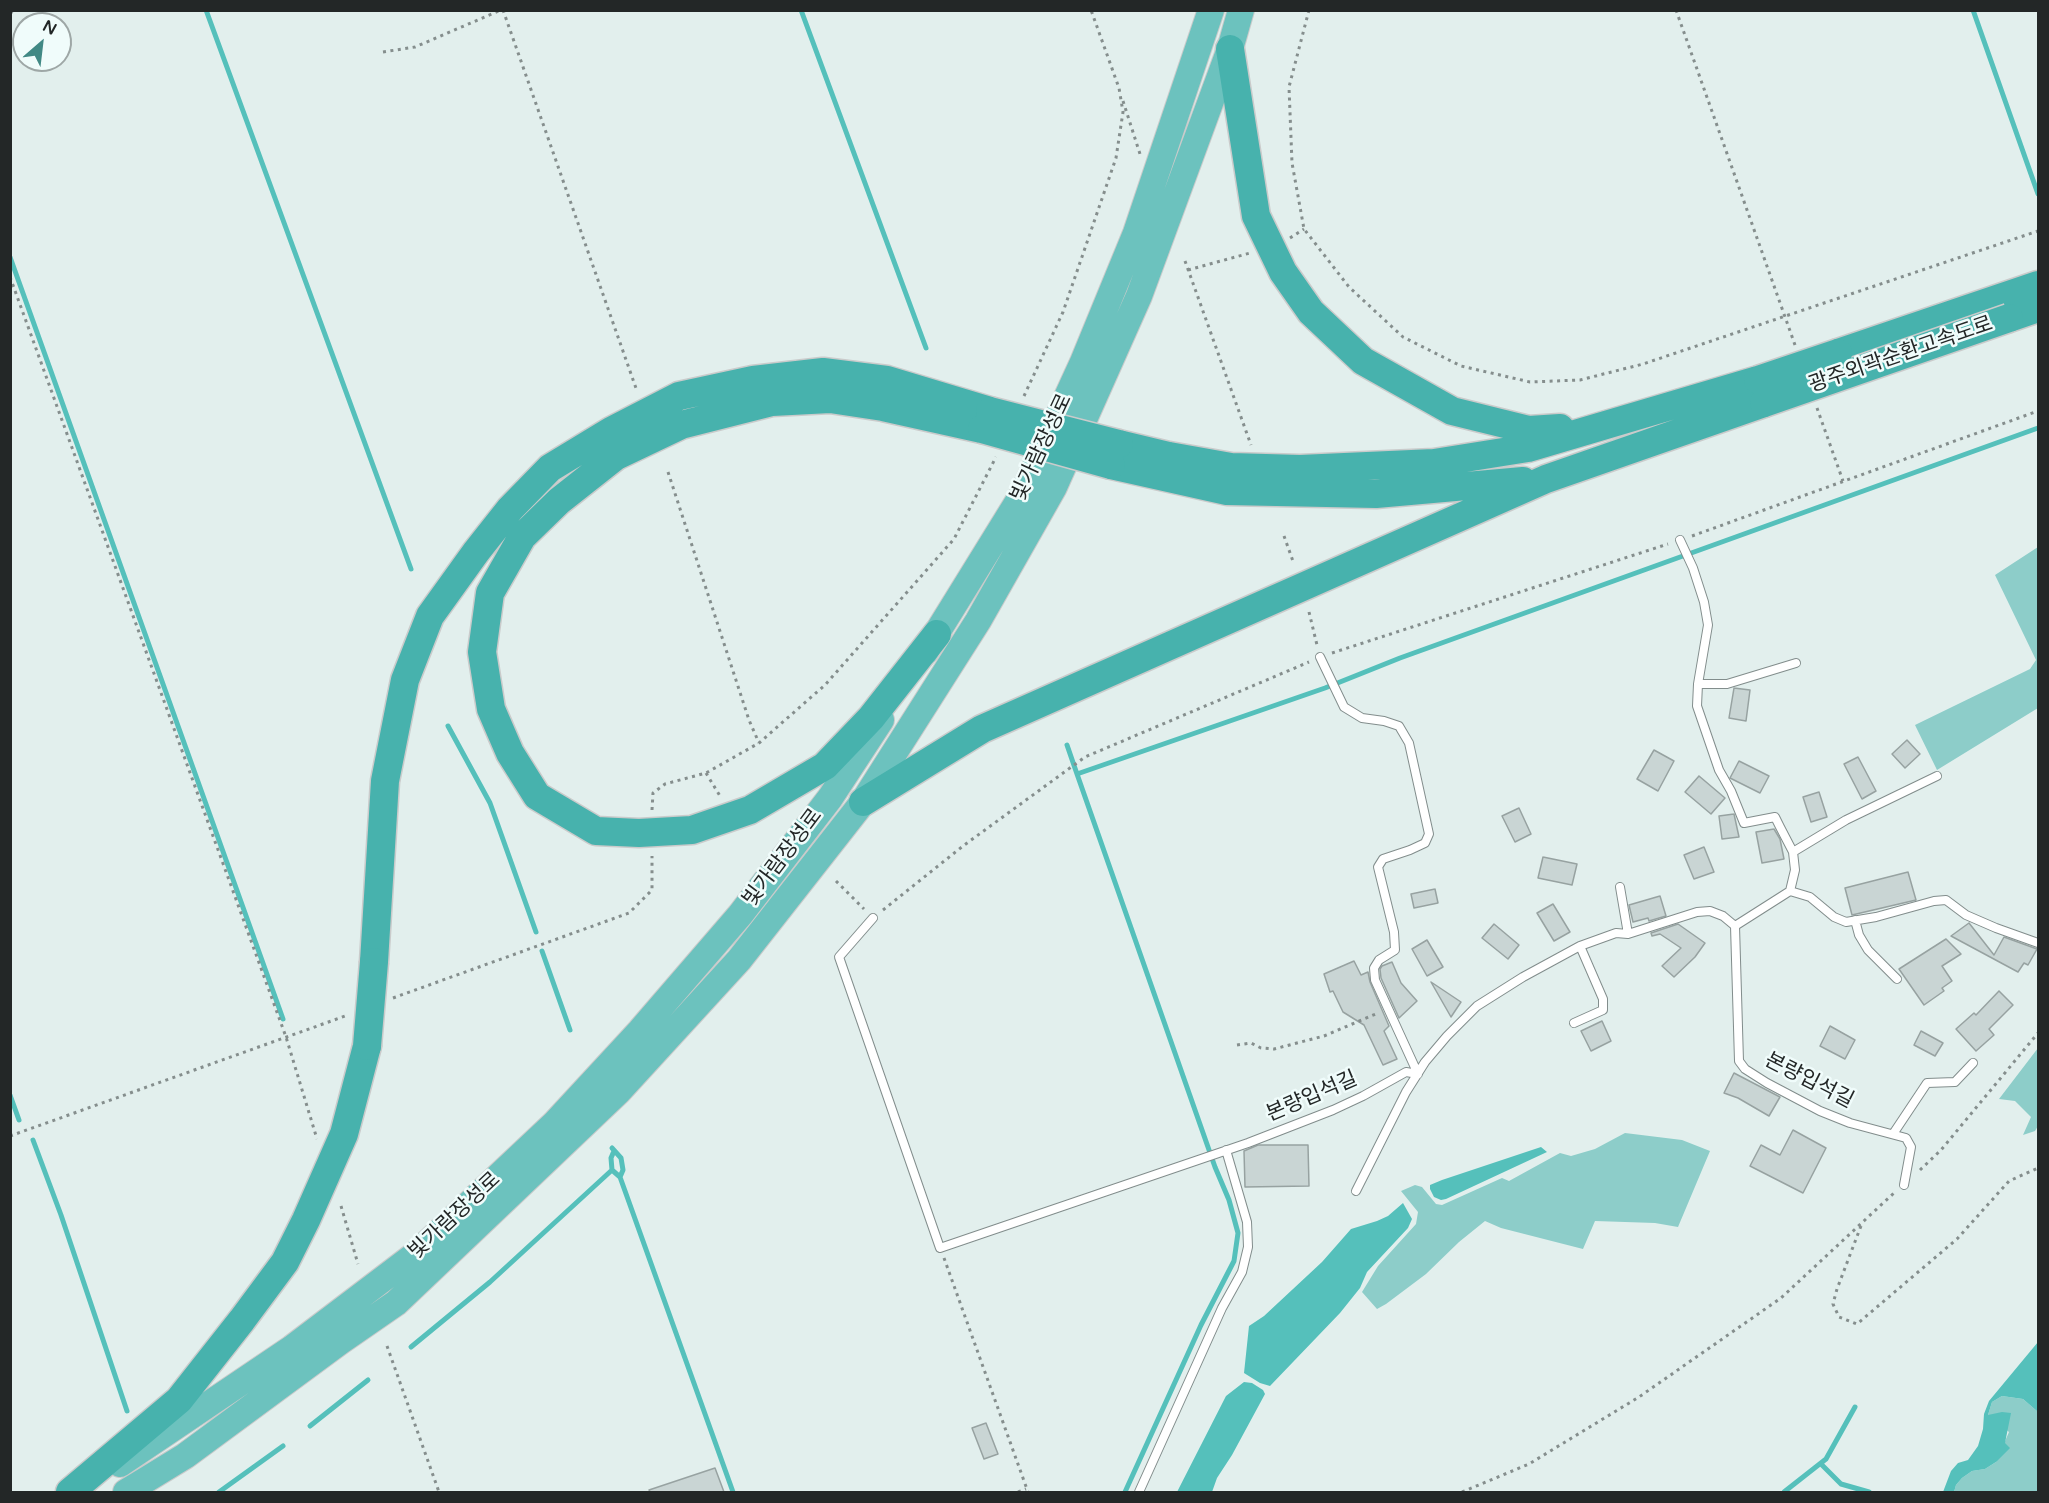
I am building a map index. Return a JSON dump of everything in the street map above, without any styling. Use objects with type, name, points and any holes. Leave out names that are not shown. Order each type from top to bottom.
[{"type":"highway","name":"빛가람장성로","points":[[77,1492],[292,1348],[416,1254],[554,1125],[640,1031],[740,915],[830,798],[937,634],[1022,495],[1083,362],[1136,233],[1211,10]]},
{"type":"highway","name":"빛가람장성로","points":[[126,1492],[185,1456],[340,1341],[396,1303],[619,1090],[739,960],[863,802],[978,621],[1054,487],[1139,296],[1230,49],[1241,10]]},
{"type":"highway","points":[[1230,49],[1256,216],[1283,272],[1311,312],[1363,361],[1452,411],[1529,430],[1619,422]]},
{"type":"highway","name":"광주외곽순환고속도로","points":[[1761,392],[2007,307],[2038,285]]},
{"type":"highway","name":"광주외곽순환고속도로","points":[[1761,392],[1838,353],[2007,307],[2038,308]]},
{"type":"highway","points":[[70,1492],[179,1400],[285,1262],[306,1220],[344,1134],[367,1046],[385,781],[405,680],[430,616],[510,509],[550,468],[611,431],[679,396],[753,380],[823,372],[887,380],[991,430]]},
{"type":"highway","points":[[1115,454],[1169,456],[1231,467],[1300,470],[1434,463],[1528,448],[1619,422],[1761,392]]},
{"type":"highway","points":[[863,802],[982,729],[1546,478],[1761,392]]},
{"type":"highway","points":[[937,634],[872,718],[825,766],[750,810],[692,830],[639,833],[596,831],[537,796],[510,753],[491,709],[482,652],[490,593],[522,537],[559,501],[616,456],[681,425],[772,402],[830,399],[883,407],[1115,454],[1236,492],[1376,494],[1546,478]]},
{"type":"lane","points":[[1356,1191],[1406,1092],[1447,1036],[1478,1006],[1523,977],[1580,946],[1616,933],[1628,934],[1697,912],[1710,911],[1723,916],[1735,926],[1790,891],[1795,870],[1793,852],[1775,817],[1744,823],[1731,791],[1719,770],[1697,705],[1698,684],[1708,625],[1704,602],[1682,544]]},
{"type":"lane","points":[[1320,657],[1344,707],[1362,718],[1399,726],[1409,743],[1429,834],[1425,843],[1383,860],[1378,867],[1394,932],[1395,950],[1379,960],[1374,968],[1375,980],[1418,1074]]},
{"type":"lane","points":[[1698,684],[1727,684],[1796,663]]},
{"type":"lane","points":[[1793,852],[1846,820],[1937,776]]},
{"type":"lane","points":[[1620,887],[1628,934]]},
{"type":"lane","points":[[1790,891],[1810,897],[1834,917],[1846,922],[1946,900],[1966,915],[2038,943]]},
{"type":"lane","points":[[873,918],[839,957],[940,1248]]},
{"type":"lane","points":[[1855,920],[1859,935],[1868,950],[1897,979]]},
{"type":"lane","name":"본량입석길","points":[[1735,926],[1739,1061],[1745,1069],[1820,1111],[1850,1123],[1893,1134]]},
{"type":"lane","points":[[1574,1023],[1603,1010],[1603,999],[1580,946]]},
{"type":"lane","points":[[1904,1185],[1911,1147],[1906,1138],[1893,1134],[1927,1083],[1955,1082],[1973,1063]]},
{"type":"lane","name":"본량입석길","points":[[940,1248],[1299,1124],[1363,1096],[1406,1072],[1418,1074]]},
{"type":"lane","points":[[1138,1492],[1222,1308],[1242,1272],[1248,1247],[1248,1222],[1222,1151]]},
{"type":"path","points":[[10,13],[16,10]]},
{"type":"path","points":[[383,52],[415,47],[502,10],[637,391]]},
{"type":"path","points":[[1091,10],[1141,157]]},
{"type":"path","points":[[1309,10],[1289,87],[1292,163],[1304,229],[1350,287],[1403,337],[1461,366],[1530,382],[1580,380],[1632,367],[2038,231]]},
{"type":"path","points":[[1676,10],[1796,349]]},
{"type":"path","points":[[1024,397],[1063,312],[1116,158],[1123,112],[1119,88]]},
{"type":"path","points":[[1285,241],[1304,229]]},
{"type":"path","points":[[1188,270],[1250,253]]},
{"type":"path","points":[[1185,261],[1251,445]]},
{"type":"path","points":[[10,277],[286,1038],[318,1141]]},
{"type":"path","points":[[1816,404],[1843,481]]},
{"type":"path","points":[[836,881],[873,918],[963,846],[1085,757],[1320,657],[1682,544],[1843,481],[2038,411]]},
{"type":"path","points":[[652,810],[652,793],[658,788],[706,773],[759,743],[825,685],[954,539],[991,430]]},
{"type":"path","points":[[668,472],[749,720],[759,743]]},
{"type":"path","points":[[1284,536],[1294,564]]},
{"type":"path","points":[[1309,612],[1320,657]]},
{"type":"path","points":[[706,773],[720,796]]},
{"type":"path","points":[[1237,1045],[1251,1043],[1262,1048],[1274,1049],[1324,1036],[1388,1009]]},
{"type":"path","points":[[1462,1492],[1530,1464],[1639,1397],[1781,1298],[1941,1150],[2038,1033]]},
{"type":"path","points":[[1861,1224],[1833,1304],[1839,1317],[1857,1324],[1957,1239],[2009,1181],[2038,1168]]},
{"type":"path","points":[[341,1206],[358,1264]]},
{"type":"path","points":[[940,1248],[1027,1491],[1018,1492]]},
{"type":"path","points":[[387,1346],[439,1492]]},
{"type":"shaded area","points":[[2038,547],[2038,708],[1937,770],[1915,725],[2030,669],[2036,660],[1995,575]]},
{"type":"shaded area","points":[[2038,1048],[2038,1126],[2035,1131],[2023,1135],[2031,1117],[2015,1101],[1999,1099]]},
{"type":"shaded area","points":[[1625,1133],[1682,1140],[1710,1151],[1678,1227],[1655,1223],[1595,1221],[1583,1249],[1501,1228],[1485,1221],[1426,1274],[1386,1304],[1377,1309],[1362,1292],[1378,1266],[1416,1224],[1418,1212],[1401,1191],[1415,1185],[1422,1187],[1436,1204],[1442,1205],[1502,1178],[1509,1181],[1560,1153],[1571,1156],[1595,1149]]},
{"type":"shaded area","points":[[1541,1147],[1547,1152],[1446,1199],[1441,1200],[1434,1197],[1430,1189],[1430,1185],[1442,1180]]},
{"type":"shaded area","points":[[1403,1203],[1412,1219],[1408,1228],[1367,1272],[1360,1288],[1340,1313],[1270,1386],[1244,1373],[1249,1326],[1264,1316],[1322,1262],[1351,1229],[1388,1216]]},
{"type":"shaded area","points":[[2038,1342],[2038,1412],[2023,1399],[2002,1396],[1992,1402],[1988,1415],[2011,1413],[2005,1443],[2010,1448],[1985,1469],[1972,1471],[1962,1478],[1954,1492],[1943,1492],[1951,1471],[1958,1463],[1968,1460],[1978,1446],[1989,1401]]},
{"type":"shaded area","points":[[1244,1382],[1252,1383],[1265,1394],[1217,1478],[1212,1492],[1177,1492],[1226,1396]]},
{"type":"shaded area","points":[[2002,1396],[2023,1399],[2038,1412],[2038,1492],[1954,1492],[1962,1478],[1972,1471],[1985,1469],[1996,1462],[2009,1432],[1988,1415],[1992,1402]]},
{"type":"building","points":[[1734,688],[1750,690],[1746,721],[1729,718]]},
{"type":"building","points":[[1907,740],[1920,754],[1905,768],[1892,754]]},
{"type":"building","points":[[1654,750],[1674,761],[1658,791],[1637,779]]},
{"type":"building","points":[[1858,757],[1876,791],[1862,799],[1844,764]]},
{"type":"building","points":[[1739,761],[1769,776],[1760,793],[1730,778]]},
{"type":"building","points":[[1699,776],[1725,798],[1711,814],[1685,792]]},
{"type":"building","points":[[1819,792],[1827,817],[1811,822],[1803,797]]},
{"type":"building","points":[[1519,808],[1531,834],[1515,842],[1502,816]]},
{"type":"building","points":[[1734,814],[1739,837],[1722,839],[1719,816]]},
{"type":"building","points":[[1774,829],[1780,839],[1784,859],[1762,863],[1756,832]]},
{"type":"building","points":[[1704,847],[1714,872],[1694,879],[1684,855]]},
{"type":"building","points":[[1543,857],[1577,864],[1572,885],[1538,878]]},
{"type":"building","points":[[1908,872],[1916,900],[1852,915],[1845,888]]},
{"type":"building","points":[[1435,889],[1438,903],[1414,908],[1411,894]]},
{"type":"building","points":[[1660,896],[1666,916],[1649,921],[1648,918],[1633,922],[1629,905]]},
{"type":"building","points":[[1553,904],[1570,932],[1554,941],[1537,913]]},
{"type":"building","points":[[1969,923],[1994,955],[2004,937],[2037,949],[2028,965],[2024,963],[2018,972],[1951,936]]},
{"type":"building","points":[[1494,924],[1519,945],[1508,959],[1482,938]]},
{"type":"building","points":[[1678,924],[1705,943],[1695,957],[1674,977],[1662,966],[1681,948],[1660,934],[1652,936],[1651,933]]},
{"type":"building","points":[[1946,939],[1961,954],[1942,966],[1952,981],[1942,988],[1944,991],[1924,1005],[1899,969]]},
{"type":"building","points":[[1427,940],[1443,967],[1427,976],[1412,949]]},
{"type":"building","points":[[1354,961],[1361,975],[1368,972],[1389,1026],[1384,1031],[1397,1059],[1383,1065],[1364,1025],[1343,1012],[1333,991],[1330,992],[1324,974]]},
{"type":"building","points":[[1392,962],[1401,983],[1417,1001],[1399,1018],[1381,978],[1382,966]]},
{"type":"building","points":[[1431,982],[1461,1002],[1451,1017]]},
{"type":"building","points":[[1999,991],[2013,1005],[1989,1029],[1994,1035],[1976,1051],[1956,1029],[1974,1013],[1976,1015]]},
{"type":"building","points":[[1602,1021],[1611,1041],[1591,1051],[1581,1031]]},
{"type":"building","points":[[1830,1026],[1855,1040],[1845,1059],[1820,1046]]},
{"type":"building","points":[[1921,1031],[1943,1043],[1935,1056],[1914,1045]]},
{"type":"building","points":[[1734,1073],[1780,1097],[1769,1116],[1738,1098],[1724,1093]]},
{"type":"building","points":[[1793,1130],[1826,1148],[1803,1193],[1750,1166],[1761,1145],[1780,1155]]},
{"type":"building","points":[[1258,1145],[1308,1145],[1309,1186],[1245,1187],[1244,1151]]},
{"type":"building","points":[[986,1423],[998,1454],[984,1459],[972,1428]]},
{"type":"building","points":[[715,1468],[724,1492],[650,1492],[649,1490]]},
{"type":"waterway","points":[[206,10],[411,569]]},
{"type":"waterway","points":[[801,10],[926,348]]},
{"type":"waterway","points":[[1973,10],[2038,194]]},
{"type":"waterway","points":[[10,257],[283,1019]]},
{"type":"waterway","points":[[1125,1492],[1201,1325],[1234,1261],[1238,1233],[1229,1200],[1215,1167],[1077,774],[1325,688],[1400,658],[2038,428]]},
{"type":"waterway","points":[[448,726],[490,803],[536,932]]},
{"type":"waterway","points":[[1067,745],[1077,774]]},
{"type":"waterway","points":[[542,951],[570,1030]]},
{"type":"waterway","points":[[10,1095],[19,1120]]},
{"type":"waterway","points":[[33,1140],[61,1215],[127,1411]]},
{"type":"waterway","points":[[612,1148],[621,1158],[623,1170],[620,1177],[733,1492]]},
{"type":"waterway","points":[[614,1151],[611,1158],[612,1170],[620,1177]]},
{"type":"waterway","points":[[411,1347],[490,1282],[612,1170]]},
{"type":"waterway","points":[[310,1426],[368,1380]]},
{"type":"waterway","points":[[1784,1492],[1826,1459],[1855,1407]]},
{"type":"waterway","points":[[219,1492],[283,1446]]},
{"type":"waterway","points":[[1821,1464],[1841,1484],[1869,1492]]}]
